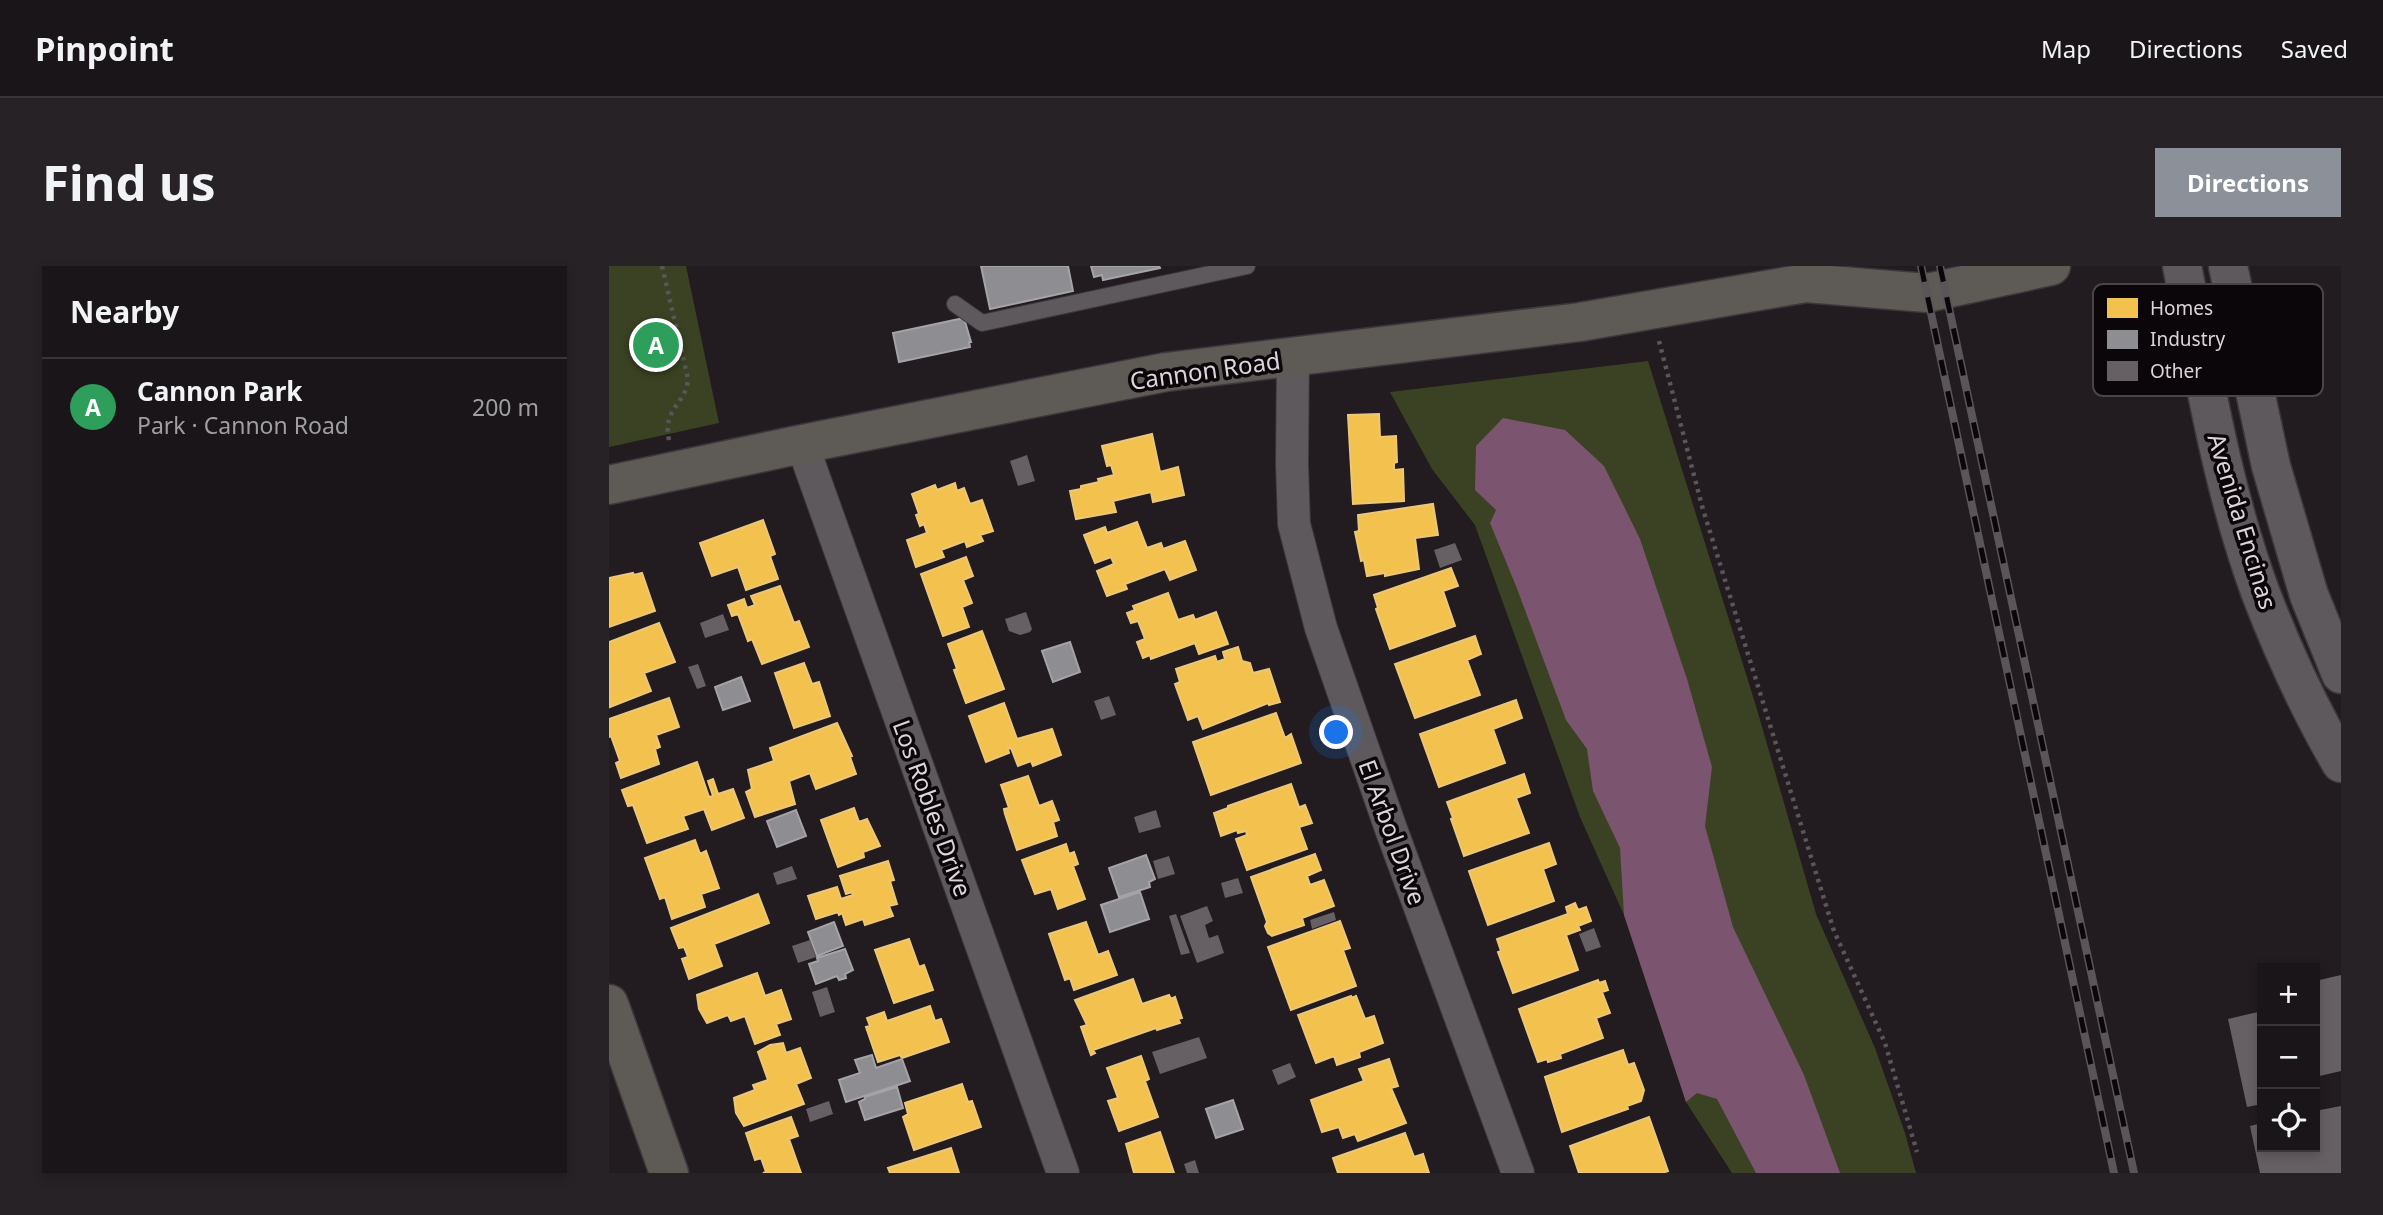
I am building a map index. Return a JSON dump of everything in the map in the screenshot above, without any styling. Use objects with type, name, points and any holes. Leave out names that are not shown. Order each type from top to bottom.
[{"type":"main road","name":"Cannon Road","points":[[609,485],[1166,372],[1580,322],[1651,309],[1842,266]]},
{"type":"main road","name":"Cannon Road","points":[[1802,275],[1927,293],[2051,266]]},
{"type":"main road","points":[[609,1004],[669,1173]]},
{"type":"street","name":"Avenida Encinas","points":[[2182,266],[2186,284]]},
{"type":"street","name":"Avenida Encinas","points":[[2228,266],[2232,284]]},
{"type":"street","name":"El Arbol Drive","points":[[1293,358],[1294,524],[1321,628],[1391,829],[1518,1173]]},
{"type":"street","name":"Avenida Encinas","points":[[2208,396],[2238,520],[2261,593],[2296,674],[2341,763]]},
{"type":"street","name":"Avenida Encinas","points":[[2256,396],[2271,466],[2309,595],[2341,674]]},
{"type":"street","name":"Los Robles Drive","points":[[802,444],[1063,1173]]},
{"type":"lane","points":[[955,304],[982,323],[1204,271],[1247,266]]},
{"type":"path","points":[[662,266],[688,379],[687,390],[670,412],[669,440]]},
{"type":"path","points":[[1651,309],[1702,506],[1826,906],[1834,931],[1885,1044],[1917,1152]]},
{"type":"green space","points":[[609,266],[686,266],[719,423],[609,447]]},
{"type":"green space","points":[[1648,361],[1756,706],[1816,914],[1875,1048],[1916,1173],[1732,1173],[1686,1102],[1624,915],[1580,817],[1475,525],[1432,469],[1390,392]]},
{"type":"shaded area","points":[[1503,418],[1565,430],[1604,466],[1640,539],[1687,679],[1712,767],[1705,826],[1733,927],[1804,1075],[1840,1173],[1756,1173],[1717,1099],[1697,1093],[1686,1102],[1624,915],[1620,848],[1593,791],[1587,749],[1566,720],[1490,523],[1496,510],[1475,490],[1476,446]]},
{"type":"building: Homes","points":[[1379,414],[1380,437],[1396,436],[1397,462],[1394,463],[1394,470],[1403,469],[1404,501],[1353,504],[1348,415]]},
{"type":"building: Homes","points":[[1152,434],[1160,472],[1178,467],[1184,495],[1153,502],[1151,492],[1113,501],[1116,512],[1076,519],[1070,491],[1114,475],[1111,465],[1107,466],[1102,446]]},
{"type":"building: Homes","points":[[955,483],[957,491],[964,488],[970,504],[982,500],[993,531],[980,535],[983,541],[967,547],[965,541],[941,550],[944,557],[916,567],[907,540],[927,533],[924,524],[920,526],[912,494],[935,485],[937,490]]},
{"type":"building: Homes","points":[[1433,504],[1438,535],[1415,538],[1419,569],[1385,576],[1385,573],[1367,576],[1355,532],[1359,531],[1358,515]]},
{"type":"building: Homes","points":[[763,520],[775,554],[770,556],[778,579],[746,590],[738,567],[712,576],[700,543]]},
{"type":"building: Homes","points":[[1137,522],[1147,548],[1161,543],[1163,549],[1185,541],[1196,570],[1170,580],[1165,569],[1125,584],[1127,589],[1107,596],[1097,571],[1114,564],[1111,557],[1095,563],[1084,535],[1105,527],[1107,533]]},
{"type":"building: Homes","points":[[966,557],[973,576],[963,580],[972,603],[962,607],[969,627],[943,636],[921,574]]},
{"type":"building: Homes","points":[[1451,568],[1458,586],[1443,591],[1455,626],[1390,649],[1374,595]]},
{"type":"building: Homes","points":[[642,573],[655,611],[609,627],[609,578]]},
{"type":"building: Homes","points":[[780,586],[794,623],[799,621],[809,647],[762,664],[752,639],[748,641],[738,614],[732,616],[728,605],[744,599],[747,608],[755,605],[751,596]]},
{"type":"building: Homes","points":[[1168,593],[1178,620],[1193,615],[1195,620],[1216,612],[1228,644],[1199,654],[1195,643],[1151,659],[1150,655],[1143,658],[1137,642],[1145,639],[1138,621],[1131,623],[1127,613],[1135,610],[1133,606]]},
{"type":"building: Homes","points":[[659,623],[675,662],[644,673],[651,691],[610,707],[609,642]]},
{"type":"building: Homes","points":[[982,631],[1004,689],[966,703],[948,644]]},
{"type":"building: Homes","points":[[1475,636],[1481,654],[1467,660],[1480,695],[1415,718],[1395,664]]},
{"type":"building: Homes","points":[[1238,647],[1242,661],[1250,663],[1253,673],[1269,669],[1280,702],[1268,703],[1203,729],[1198,716],[1188,720],[1175,684],[1180,682],[1176,669],[1215,656],[1217,662],[1225,659],[1223,652]]},
{"type":"building: Homes","points":[[804,663],[812,684],[819,682],[830,716],[794,728],[775,673]]},
{"type":"building: Homes","points":[[669,698],[679,727],[656,735],[660,747],[655,749],[659,764],[621,778],[616,763],[620,761],[611,736],[609,737],[609,719]]},
{"type":"building: Homes","points":[[1516,700],[1522,718],[1493,729],[1505,763],[1439,787],[1420,734]]},
{"type":"building: Homes","points":[[1004,703],[1017,739],[1052,729],[1061,755],[1033,766],[1031,761],[1018,766],[1011,748],[1008,749],[1009,753],[986,762],[969,716]]},
{"type":"building: Homes","points":[[1276,713],[1285,738],[1291,734],[1301,763],[1211,795],[1193,742]]},
{"type":"building: Homes","points":[[837,723],[852,756],[850,757],[856,774],[816,789],[810,773],[789,781],[795,804],[755,817],[746,792],[752,789],[748,770],[774,761],[770,748]]},
{"type":"building: Homes","points":[[697,762],[709,797],[713,796],[708,781],[713,779],[718,794],[733,789],[744,818],[712,830],[704,809],[683,816],[688,829],[647,843],[633,805],[628,806],[622,790]]},
{"type":"building: Homes","points":[[1524,774],[1530,793],[1516,798],[1529,833],[1464,856],[1447,802]]},
{"type":"building: Homes","points":[[1028,776],[1039,806],[1052,801],[1059,820],[1053,822],[1057,836],[1017,850],[1005,814],[1004,809],[1009,808],[1001,785]]},
{"type":"building: Homes","points":[[1291,784],[1300,810],[1300,807],[1305,805],[1312,823],[1299,827],[1307,849],[1247,870],[1236,839],[1247,835],[1246,831],[1238,833],[1237,830],[1221,836],[1214,813]]},
{"type":"building: Homes","points":[[854,808],[859,822],[867,819],[880,846],[863,852],[864,857],[838,867],[821,820]]},
{"type":"building: Homes","points":[[695,840],[700,854],[706,851],[719,888],[701,894],[705,907],[672,919],[665,897],[660,899],[645,858]]},
{"type":"building: Homes","points":[[1549,843],[1556,864],[1543,869],[1554,901],[1488,925],[1469,871]]},
{"type":"building: Homes","points":[[1066,844],[1069,854],[1074,852],[1078,864],[1073,866],[1085,899],[1058,909],[1051,889],[1035,894],[1022,860]]},
{"type":"building: Homes","points":[[1315,854],[1321,870],[1307,876],[1310,885],[1324,880],[1334,906],[1302,918],[1304,925],[1272,936],[1265,926],[1267,922],[1251,877]]},
{"type":"building: Homes","points":[[888,861],[894,880],[890,881],[897,904],[889,906],[893,916],[865,925],[863,919],[846,925],[842,913],[839,915],[838,912],[816,919],[808,896],[837,887],[841,899],[853,895],[852,892],[846,894],[840,876]]},
{"type":"building: Homes","points":[[758,894],[769,923],[714,944],[722,966],[689,979],[682,959],[688,957],[684,947],[679,948],[671,928]]},
{"type":"building: Homes","points":[[1575,903],[1578,910],[1586,907],[1591,921],[1578,926],[1580,930],[1566,935],[1578,970],[1513,993],[1498,952],[1501,951],[1497,939],[1568,914],[1566,907]]},
{"type":"building: Homes","points":[[1340,921],[1350,948],[1343,950],[1356,986],[1291,1010],[1268,947]]},
{"type":"building: Homes","points":[[1086,922],[1098,955],[1108,951],[1117,975],[1074,990],[1070,978],[1065,980],[1049,934]]},
{"type":"building: Homes","points":[[909,939],[919,967],[924,965],[933,990],[894,1003],[875,950]]},
{"type":"building: Homes","points":[[757,973],[765,996],[781,990],[791,1019],[776,1024],[780,1035],[755,1044],[745,1016],[731,1021],[728,1015],[707,1023],[699,1009],[697,995]]},
{"type":"building: Homes","points":[[1133,979],[1142,1004],[1169,995],[1171,999],[1175,997],[1182,1018],[1178,1019],[1180,1023],[1157,1030],[1156,1028],[1093,1050],[1095,1053],[1091,1055],[1081,1027],[1087,1025],[1075,1000]]},
{"type":"building: Homes","points":[[1598,980],[1599,983],[1605,981],[1608,990],[1602,992],[1610,1013],[1596,1018],[1603,1038],[1560,1054],[1561,1058],[1538,1062],[1519,1009]]},
{"type":"building: Homes","points":[[1356,996],[1365,1019],[1374,1016],[1383,1043],[1359,1052],[1360,1057],[1337,1065],[1334,1056],[1316,1063],[1298,1015]]},
{"type":"building: Homes","points":[[930,1006],[935,1021],[941,1019],[949,1042],[902,1058],[900,1055],[878,1062],[866,1027],[870,1026],[867,1018],[884,1012],[887,1021]]},
{"type":"building: Homes","points":[[783,1043],[786,1053],[800,1048],[811,1078],[796,1084],[804,1104],[744,1126],[736,1113],[734,1098],[755,1090],[753,1085],[768,1080],[758,1052],[770,1045]]},
{"type":"building: Homes","points":[[1623,1050],[1628,1065],[1634,1063],[1644,1090],[1641,1101],[1627,1106],[1628,1109],[1562,1132],[1545,1077]]},
{"type":"building: Homes","points":[[1141,1056],[1149,1079],[1145,1081],[1158,1117],[1119,1131],[1108,1101],[1118,1098],[1107,1068]]},
{"type":"building: Homes","points":[[1389,1059],[1398,1086],[1391,1088],[1406,1123],[1358,1141],[1355,1134],[1343,1138],[1339,1127],[1322,1132],[1311,1100],[1364,1081],[1359,1069]]},
{"type":"building: Homes","points":[[962,1084],[968,1102],[972,1101],[981,1127],[914,1150],[903,1117],[908,1114],[905,1103]]},
{"type":"building: Homes","points":[[791,1117],[798,1136],[789,1139],[801,1173],[763,1173],[766,1172],[761,1158],[755,1160],[746,1133]]},
{"type":"building: Homes","points":[[1649,1117],[1668,1171],[1579,1173],[1570,1146]]},
{"type":"building: Homes","points":[[1160,1132],[1174,1173],[1134,1173],[1126,1144]]},
{"type":"building: Homes","points":[[1405,1133],[1414,1157],[1423,1154],[1429,1173],[1338,1173],[1333,1158]]},
{"type":"building: Homes","points":[[951,1148],[959,1173],[890,1173],[888,1168]]},
{"type":"building: Industry","points":[[981,266],[1068,266],[1073,291],[990,309]]},
{"type":"building: Industry","points":[[1091,266],[1160,268],[1103,280],[1102,275],[1094,277]]},
{"type":"building: Industry","points":[[964,318],[970,347],[899,362],[893,333]]},
{"type":"building: Industry","points":[[1070,642],[1080,672],[1053,682],[1042,651]]},
{"type":"building: Industry","points":[[741,677],[750,701],[723,710],[715,687]]},
{"type":"building: Industry","points":[[796,810],[806,836],[777,847],[767,821]]},
{"type":"building: Industry","points":[[1146,855],[1155,879],[1149,882],[1150,887],[1119,897],[1109,868]]},
{"type":"building: Industry","points":[[1140,892],[1149,919],[1110,932],[1101,905]]},
{"type":"building: Industry","points":[[834,922],[843,946],[817,956],[808,932]]},
{"type":"building: Industry","points":[[845,949],[853,970],[845,974],[846,978],[839,980],[837,976],[816,984],[809,964],[818,961],[817,958]]},
{"type":"building: Industry","points":[[872,1055],[876,1068],[902,1059],[910,1081],[846,1102],[839,1080],[860,1073],[855,1060]]},
{"type":"building: Industry","points":[[897,1087],[903,1108],[865,1120],[859,1102],[865,1097]]},
{"type":"building: Industry","points":[[1233,1100],[1243,1129],[1216,1138],[1206,1109]]},
{"type":"building: Other","points":[[1027,455],[1035,481],[1018,486],[1010,461]]},
{"type":"building: Other","points":[[1455,543],[1462,560],[1440,568],[1434,550]]},
{"type":"building: Other","points":[[1026,612],[1032,629],[1030,632],[1020,635],[1009,631],[1005,619]]},
{"type":"building: Other","points":[[723,614],[729,630],[705,638],[700,623]]},
{"type":"building: Other","points":[[698,664],[706,686],[697,689],[688,667]]},
{"type":"building: Other","points":[[1109,696],[1116,715],[1101,720],[1094,701]]},
{"type":"building: Other","points":[[1156,810],[1161,827],[1139,833],[1134,817]]},
{"type":"building: Other","points":[[1169,856],[1175,874],[1158,879],[1153,861]]},
{"type":"building: Other","points":[[792,866],[797,879],[777,885],[773,873]]},
{"type":"building: Other","points":[[1238,878],[1243,893],[1225,898],[1221,883]]},
{"type":"building: Other","points":[[1207,906],[1213,921],[1205,925],[1209,938],[1218,935],[1224,953],[1197,963],[1180,916]]},
{"type":"building: Other","points":[[1334,912],[1336,920],[1312,929],[1310,920]]},
{"type":"building: Other","points":[[1176,914],[1190,953],[1181,955],[1169,916]]},
{"type":"building: Other","points":[[1594,928],[1601,947],[1586,952],[1579,934]]},
{"type":"building: Other","points":[[810,940],[816,957],[798,963],[792,946]]},
{"type":"building: Other","points":[[2341,975],[2341,1071],[2320,1076],[2320,1026],[2320,980]]},
{"type":"building: Other","points":[[827,987],[835,1012],[820,1017],[812,992]]},
{"type":"building: Other","points":[[2257,1012],[2257,1105],[2247,1107],[2228,1019]]},
{"type":"building: Other","points":[[1199,1037],[1207,1058],[1160,1074],[1152,1052]]},
{"type":"building: Other","points":[[1290,1063],[1296,1077],[1278,1085],[1272,1070]]},
{"type":"building: Other","points":[[829,1101],[833,1114],[810,1122],[806,1109]]},
{"type":"building: Other","points":[[2341,1106],[2341,1173],[2260,1173],[2250,1126],[2257,1124],[2257,1152],[2320,1152],[2320,1110]]},
{"type":"building: Other","points":[[1195,1160],[1199,1173],[1187,1173],[1184,1164]]},
{"type":"railway","points":[[1921,266],[2114,1173]]},
{"type":"railway","points":[[1940,266],[2134,1173]]},
{"type":"place","name":"Cannon Park","points":[[656,345]]}]
